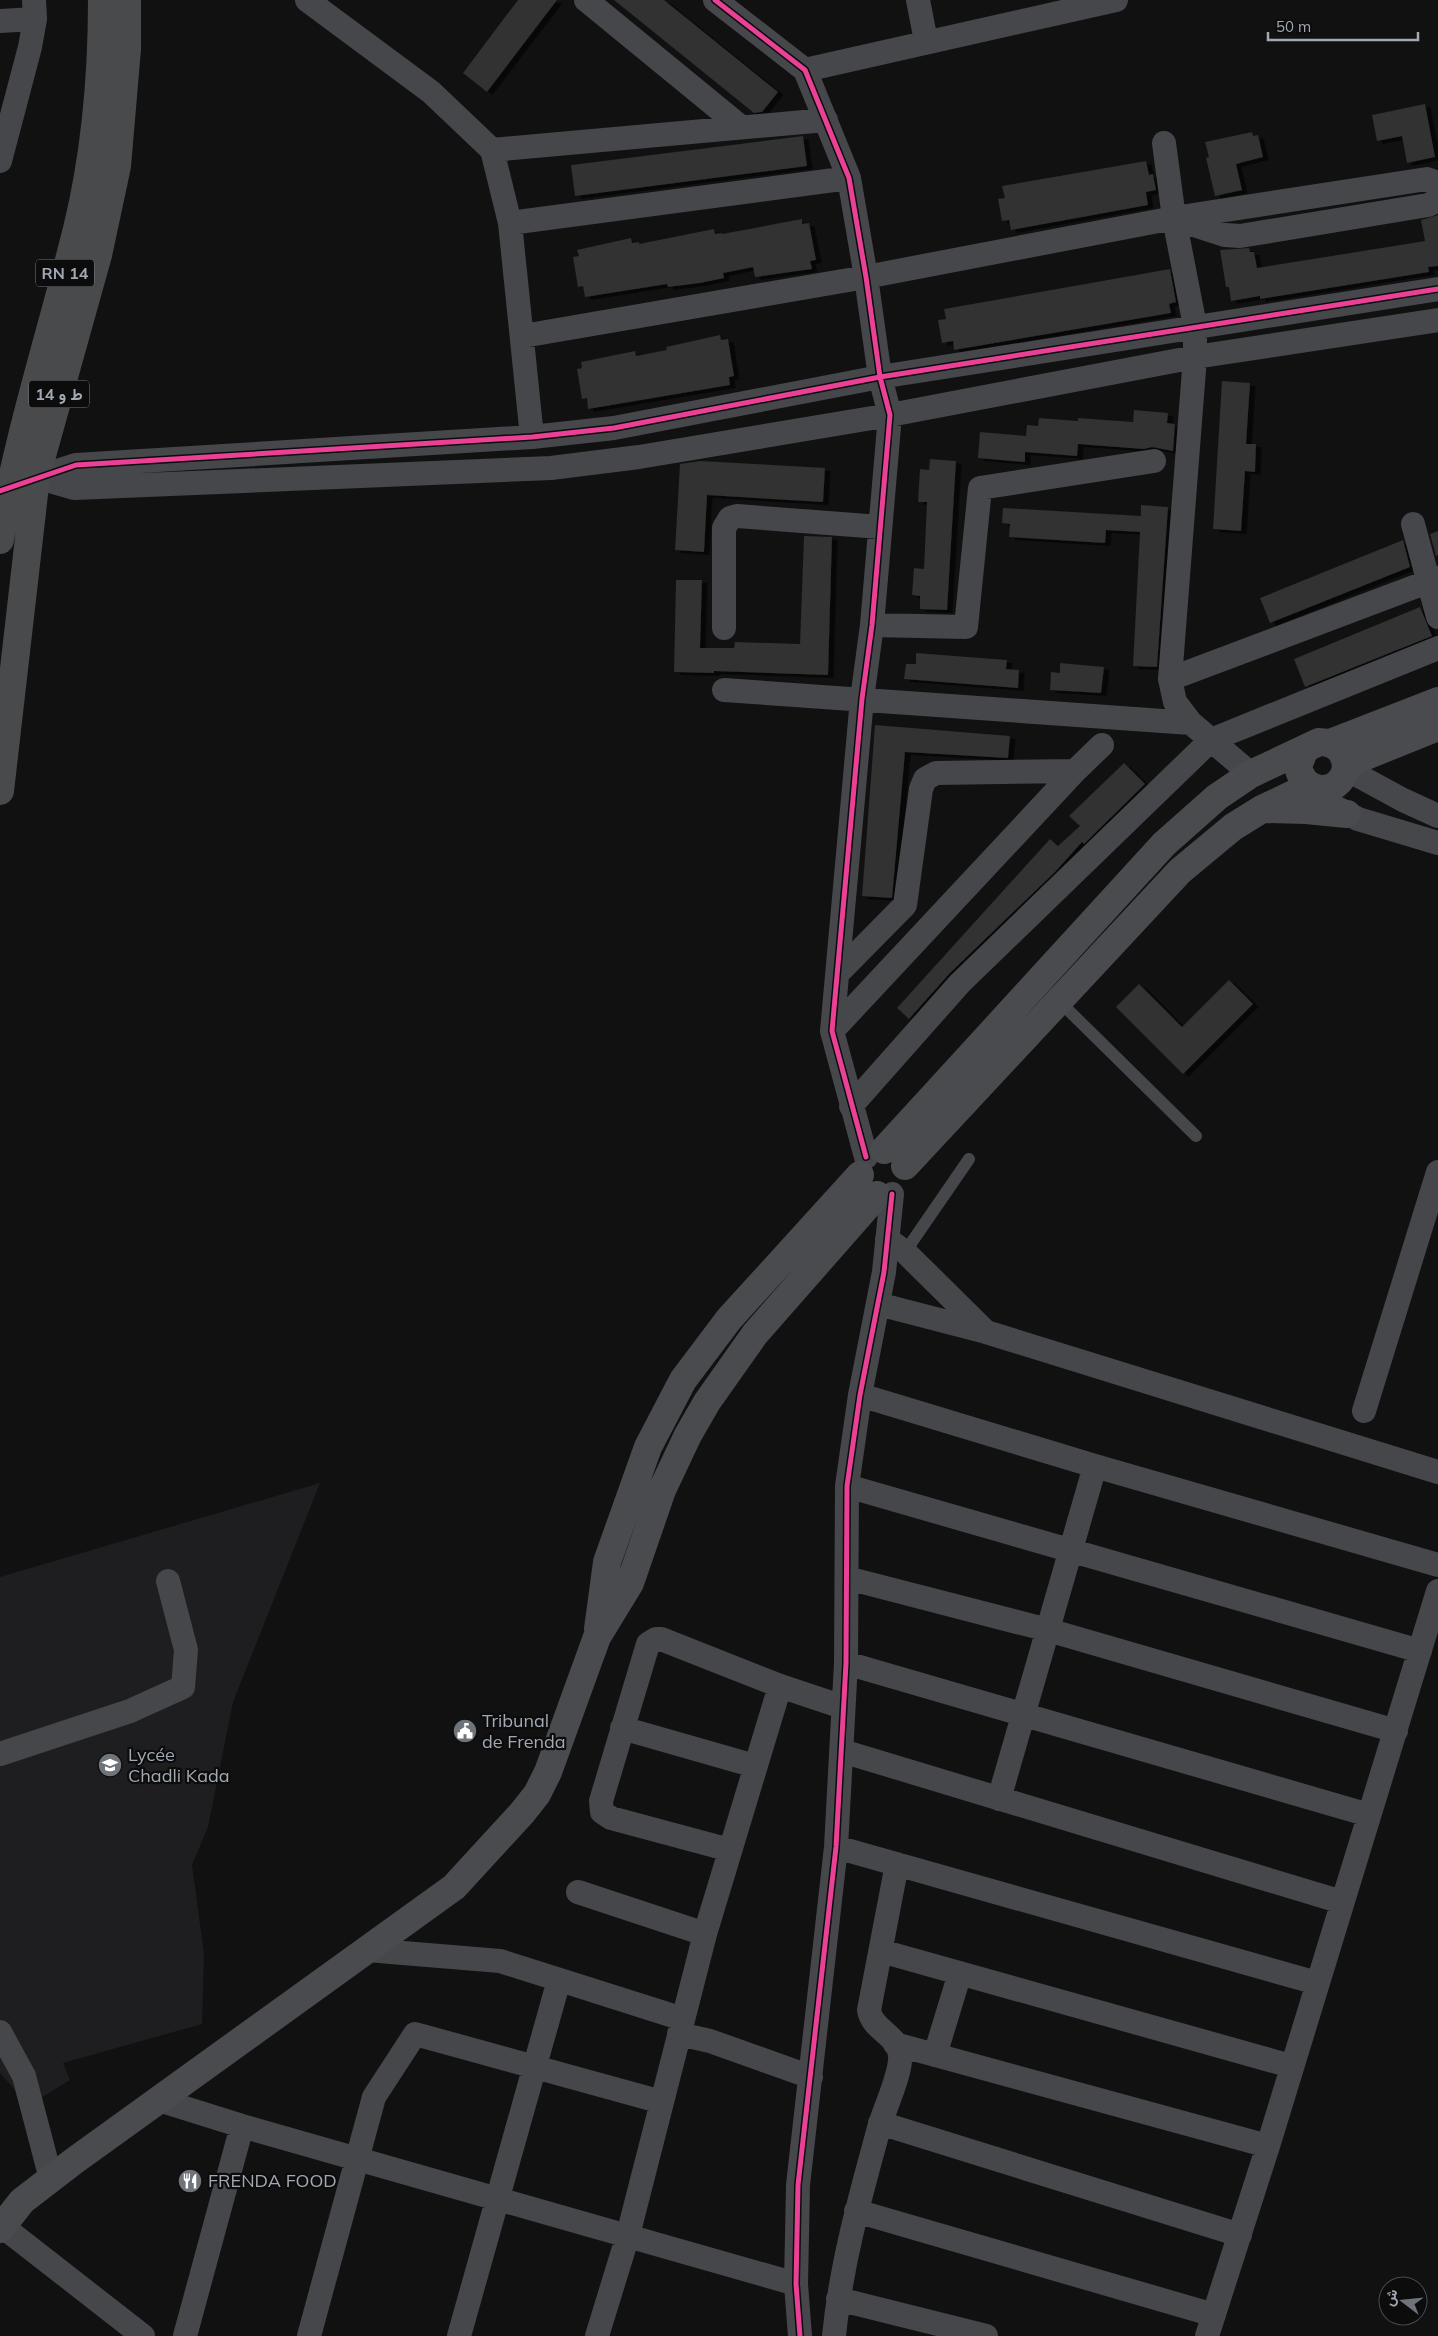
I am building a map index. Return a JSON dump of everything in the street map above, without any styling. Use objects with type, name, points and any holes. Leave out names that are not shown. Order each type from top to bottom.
[{"type":"main road","name":"RN 14","points":[[0,540],[4,490],[77,227],[94,135],[102,0]]},
{"type":"main road","name":"ط و 14","points":[[0,791],[36,477],[98,255],[117,166],[127,49],[127,0]]},
{"type":"main road","points":[[880,1173],[1164,844],[1217,797],[1251,774],[1332,756],[1438,701]]},
{"type":"main road","points":[[1332,756],[1344,776],[1334,786],[1321,790],[1312,787],[1301,778],[1298,766],[1332,756],[1438,727]]},
{"type":"main road","points":[[1,2227],[22,2201],[51,2179],[454,1887],[536,1794],[548,1772],[597,1637],[607,1562],[648,1446],[679,1387],[704,1350],[729,1319],[1058,1000],[1180,871],[1233,827],[1262,809],[1312,787]]},
{"type":"main road","points":[[1262,809],[1306,810],[1347,814]]},
{"type":"street","points":[[307,0],[431,92],[492,150],[510,223],[532,437]]},
{"type":"street","points":[[586,0],[742,127]]},
{"type":"street","points":[[715,0],[805,70],[849,178],[866,276],[880,377],[890,415],[872,625],[862,699],[832,1031],[851,1106],[880,1173],[896,1245],[878,1304],[860,1395],[847,1486],[846,1663],[836,1847],[798,2185],[796,2284],[800,2336]]},
{"type":"street","points":[[918,0],[926,41]]},
{"type":"street","points":[[805,70],[926,41],[1116,0]]},
{"type":"street","points":[[0,21],[35,9]]},
{"type":"street","points":[[0,161],[35,9]]},
{"type":"street","points":[[492,150],[826,120]]},
{"type":"street","points":[[1164,143],[1174,218],[1195,326],[1195,357],[1170,679],[1176,702],[1191,724],[1251,774]]},
{"type":"street","points":[[510,223],[849,178]]},
{"type":"street","points":[[523,336],[866,276],[1174,218],[1427,179],[1438,183]]},
{"type":"street","points":[[1174,218],[1210,232],[1240,236],[1428,205],[1438,200]]},
{"type":"street","points":[[4,490],[36,477],[76,465],[532,437],[614,428],[880,377],[1438,289]]},
{"type":"street","points":[[36,477],[74,488],[551,468],[639,457],[890,415],[1195,357],[1438,320]]},
{"type":"street","points":[[872,625],[966,628],[980,488],[1154,461]]},
{"type":"street","points":[[724,628],[724,528],[730,518],[737,516],[880,527]]},
{"type":"street","points":[[1413,524],[1434,580],[1438,617]]},
{"type":"street","points":[[1170,679],[1434,580]]},
{"type":"street","points":[[851,1106],[960,984],[1211,740],[1438,648]]},
{"type":"street","points":[[724,690],[1191,724]]},
{"type":"street","points":[[832,1031],[1075,771],[1102,745]]},
{"type":"street","points":[[1332,756],[1403,800],[1438,816]]},
{"type":"street","points":[[838,973],[905,905],[921,789],[925,780],[936,773],[1075,771]]},
{"type":"street","points":[[1312,787],[1329,803],[1347,814],[1438,843]]},
{"type":"street","points":[[1364,1411],[1438,1172]]},
{"type":"street","points":[[896,1245],[986,1332]]},
{"type":"street","points":[[878,1304],[986,1332],[1438,1472]]},
{"type":"street","points":[[860,1395],[1095,1466],[1438,1564]]},
{"type":"street","points":[[999,1798],[1095,1466]]},
{"type":"street","points":[[847,1486],[1420,1650]]},
{"type":"street","points":[[847,1578],[1048,1630],[1396,1731]]},
{"type":"street","points":[[0,1754],[130,1711],[183,1687],[186,1650],[168,1581]]},
{"type":"street","points":[[856,2211],[1210,2325],[1268,2146],[1438,1591]]},
{"type":"street","points":[[730,1850],[611,1818],[602,1812],[601,1800],[646,1648],[656,1639],[661,1639],[780,1686],[843,1706]]},
{"type":"street","points":[[846,1663],[1024,1713],[1369,1815]]},
{"type":"street","points":[[597,2336],[628,2236],[705,1934],[780,1686]]},
{"type":"street","points":[[622,1728],[755,1766]]},
{"type":"street","points":[[842,1751],[1342,1902]]},
{"type":"street","points":[[836,1847],[1317,1984]]},
{"type":"street","points":[[897,1864],[869,2004],[870,2016],[875,2026],[896,2044],[1268,2146]]},
{"type":"street","points":[[578,1892],[705,1934]]},
{"type":"street","points":[[367,1950],[500,1961],[559,1980],[681,2026],[710,2041],[811,2077]]},
{"type":"street","points":[[881,1951],[1291,2066]]},
{"type":"street","points":[[936,2055],[960,1973]]},
{"type":"street","points":[[459,2336],[559,1980]]},
{"type":"street","points":[[0,2032],[24,2076],[51,2179]]},
{"type":"street","points":[[309,2336],[374,2097],[415,2034],[662,2102]]},
{"type":"street","points":[[834,2336],[838,2299],[856,2211],[880,2123],[899,2068],[900,2055],[896,2044]]},
{"type":"street","points":[[159,2100],[242,2126],[796,2284]]},
{"type":"street","points":[[880,2123],[1240,2235]]},
{"type":"street","points":[[185,2336],[242,2126]]},
{"type":"street","points":[[1,2227],[143,2336]]},
{"type":"street","points":[[838,2299],[986,2336]]},
{"type":"lane","points":[[1058,1000],[1196,1136]]},
{"type":"lane","points":[[896,1245],[969,1159]]},
{"type":"shaded area","name":"Lycée Chadli Kada","points":[[320,1483],[233,1702],[208,1827],[192,1865],[204,1954],[202,2024],[63,2063],[70,2080],[21,2110],[15,2090],[0,2073],[0,1577]]},
{"type":"building","points":[[518,0],[557,0],[487,92],[463,73]]},
{"type":"building","points":[[614,0],[664,0],[778,92],[762,112],[754,113]]},
{"type":"building","points":[[1425,104],[1435,157],[1407,163],[1402,136],[1377,141],[1372,115]]},
{"type":"building","points":[[1252,132],[1253,136],[1258,135],[1263,157],[1236,164],[1242,190],[1215,196],[1206,158],[1209,157],[1205,142]]},
{"type":"building","points":[[803,136],[807,166],[575,196],[571,165]]},
{"type":"building","points":[[1146,161],[1149,175],[1153,174],[1156,190],[1146,192],[1148,205],[1011,230],[1009,220],[1002,221],[998,199],[1005,198],[1002,186]]},
{"type":"building","points":[[1438,215],[1438,266],[1428,267],[1429,272],[1260,299],[1260,296],[1231,301],[1229,287],[1226,287],[1220,250],[1249,248],[1250,252],[1254,252],[1257,268],[1425,241],[1421,220]]},
{"type":"building","points":[[802,219],[802,224],[809,223],[816,260],[810,261],[812,269],[755,277],[753,267],[723,273],[724,278],[700,283],[668,287],[667,284],[585,297],[583,286],[578,287],[573,257],[579,256],[577,250],[631,238],[632,243],[639,242],[639,244],[714,229],[715,234],[722,234]]},
{"type":"building","points":[[1170,269],[1176,302],[1169,304],[1171,313],[954,350],[953,341],[942,343],[938,320],[946,319],[944,309]]},
{"type":"building","points":[[720,335],[721,340],[728,339],[734,376],[729,377],[730,385],[588,409],[587,398],[582,399],[577,369],[582,368],[581,362],[635,351],[636,356],[667,350],[666,347]]},
{"type":"building","points":[[1222,381],[1250,383],[1246,444],[1256,444],[1255,472],[1245,471],[1241,531],[1213,529]]},
{"type":"building","points":[[1134,410],[1168,413],[1167,423],[1175,424],[1173,451],[1152,447],[1144,449],[1078,444],[1077,456],[1025,452],[1025,462],[978,458],[980,432],[1026,436],[1027,425],[1038,426],[1039,418],[1078,421],[1078,418],[1133,422]]},
{"type":"building","points":[[930,459],[956,461],[947,610],[920,609],[920,596],[912,595],[914,568],[924,569],[927,502],[918,502],[920,469],[929,470]]},
{"type":"building","points":[[701,461],[825,468],[823,502],[707,495],[704,552],[675,550],[680,464]]},
{"type":"building","points":[[1141,505],[1168,507],[1157,667],[1133,666],[1140,532],[1106,530],[1105,543],[1009,537],[1010,524],[1002,523],[1003,508],[1141,516]]},
{"type":"building","points":[[1438,531],[1438,555],[1436,556],[1430,534]]},
{"type":"building","points":[[804,536],[832,537],[828,675],[714,671],[714,673],[674,672],[676,580],[702,580],[700,648],[734,648],[735,642],[800,644]]},
{"type":"building","points":[[1403,540],[1410,567],[1270,623],[1260,598]]},
{"type":"building","points":[[1420,607],[1432,636],[1305,687],[1294,659]]},
{"type":"building","points":[[916,653],[1007,660],[1006,669],[1019,670],[1018,688],[904,679],[906,664],[916,664]]},
{"type":"building","points":[[1060,663],[1104,667],[1101,693],[1050,690],[1051,672],[1060,673]]},
{"type":"building","points":[[875,725],[1010,736],[1008,758],[905,752],[892,898],[862,896]]},
{"type":"building","points":[[1124,763],[1145,784],[1084,844],[1082,842],[1056,871],[950,973],[909,1019],[897,1008],[1050,839],[1058,846],[1080,826],[1069,816]]},
{"type":"building","points":[[1229,980],[1253,1004],[1183,1074],[1116,1007],[1139,984],[1182,1027]]},
{"type":"cycle path","points":[[715,0],[805,70],[849,178],[866,277],[880,377],[890,415],[872,625],[862,699],[832,1031],[866,1157]]},
{"type":"cycle path","points":[[0,491],[76,465],[532,437],[614,428],[880,377],[1438,289]]},
{"type":"cycle path","points":[[800,2336],[796,2284],[798,2185],[836,1847],[846,1663],[847,1486],[860,1395],[884,1272],[892,1194]]},
{"type":"place","name":"Tribunal de Frenda","points":[[465,1731]]},
{"type":"place","name":"Lycée Chadli Kada","points":[[110,1765]]},
{"type":"place","name":"FRENDA FOOD","points":[[190,2181]]}]
